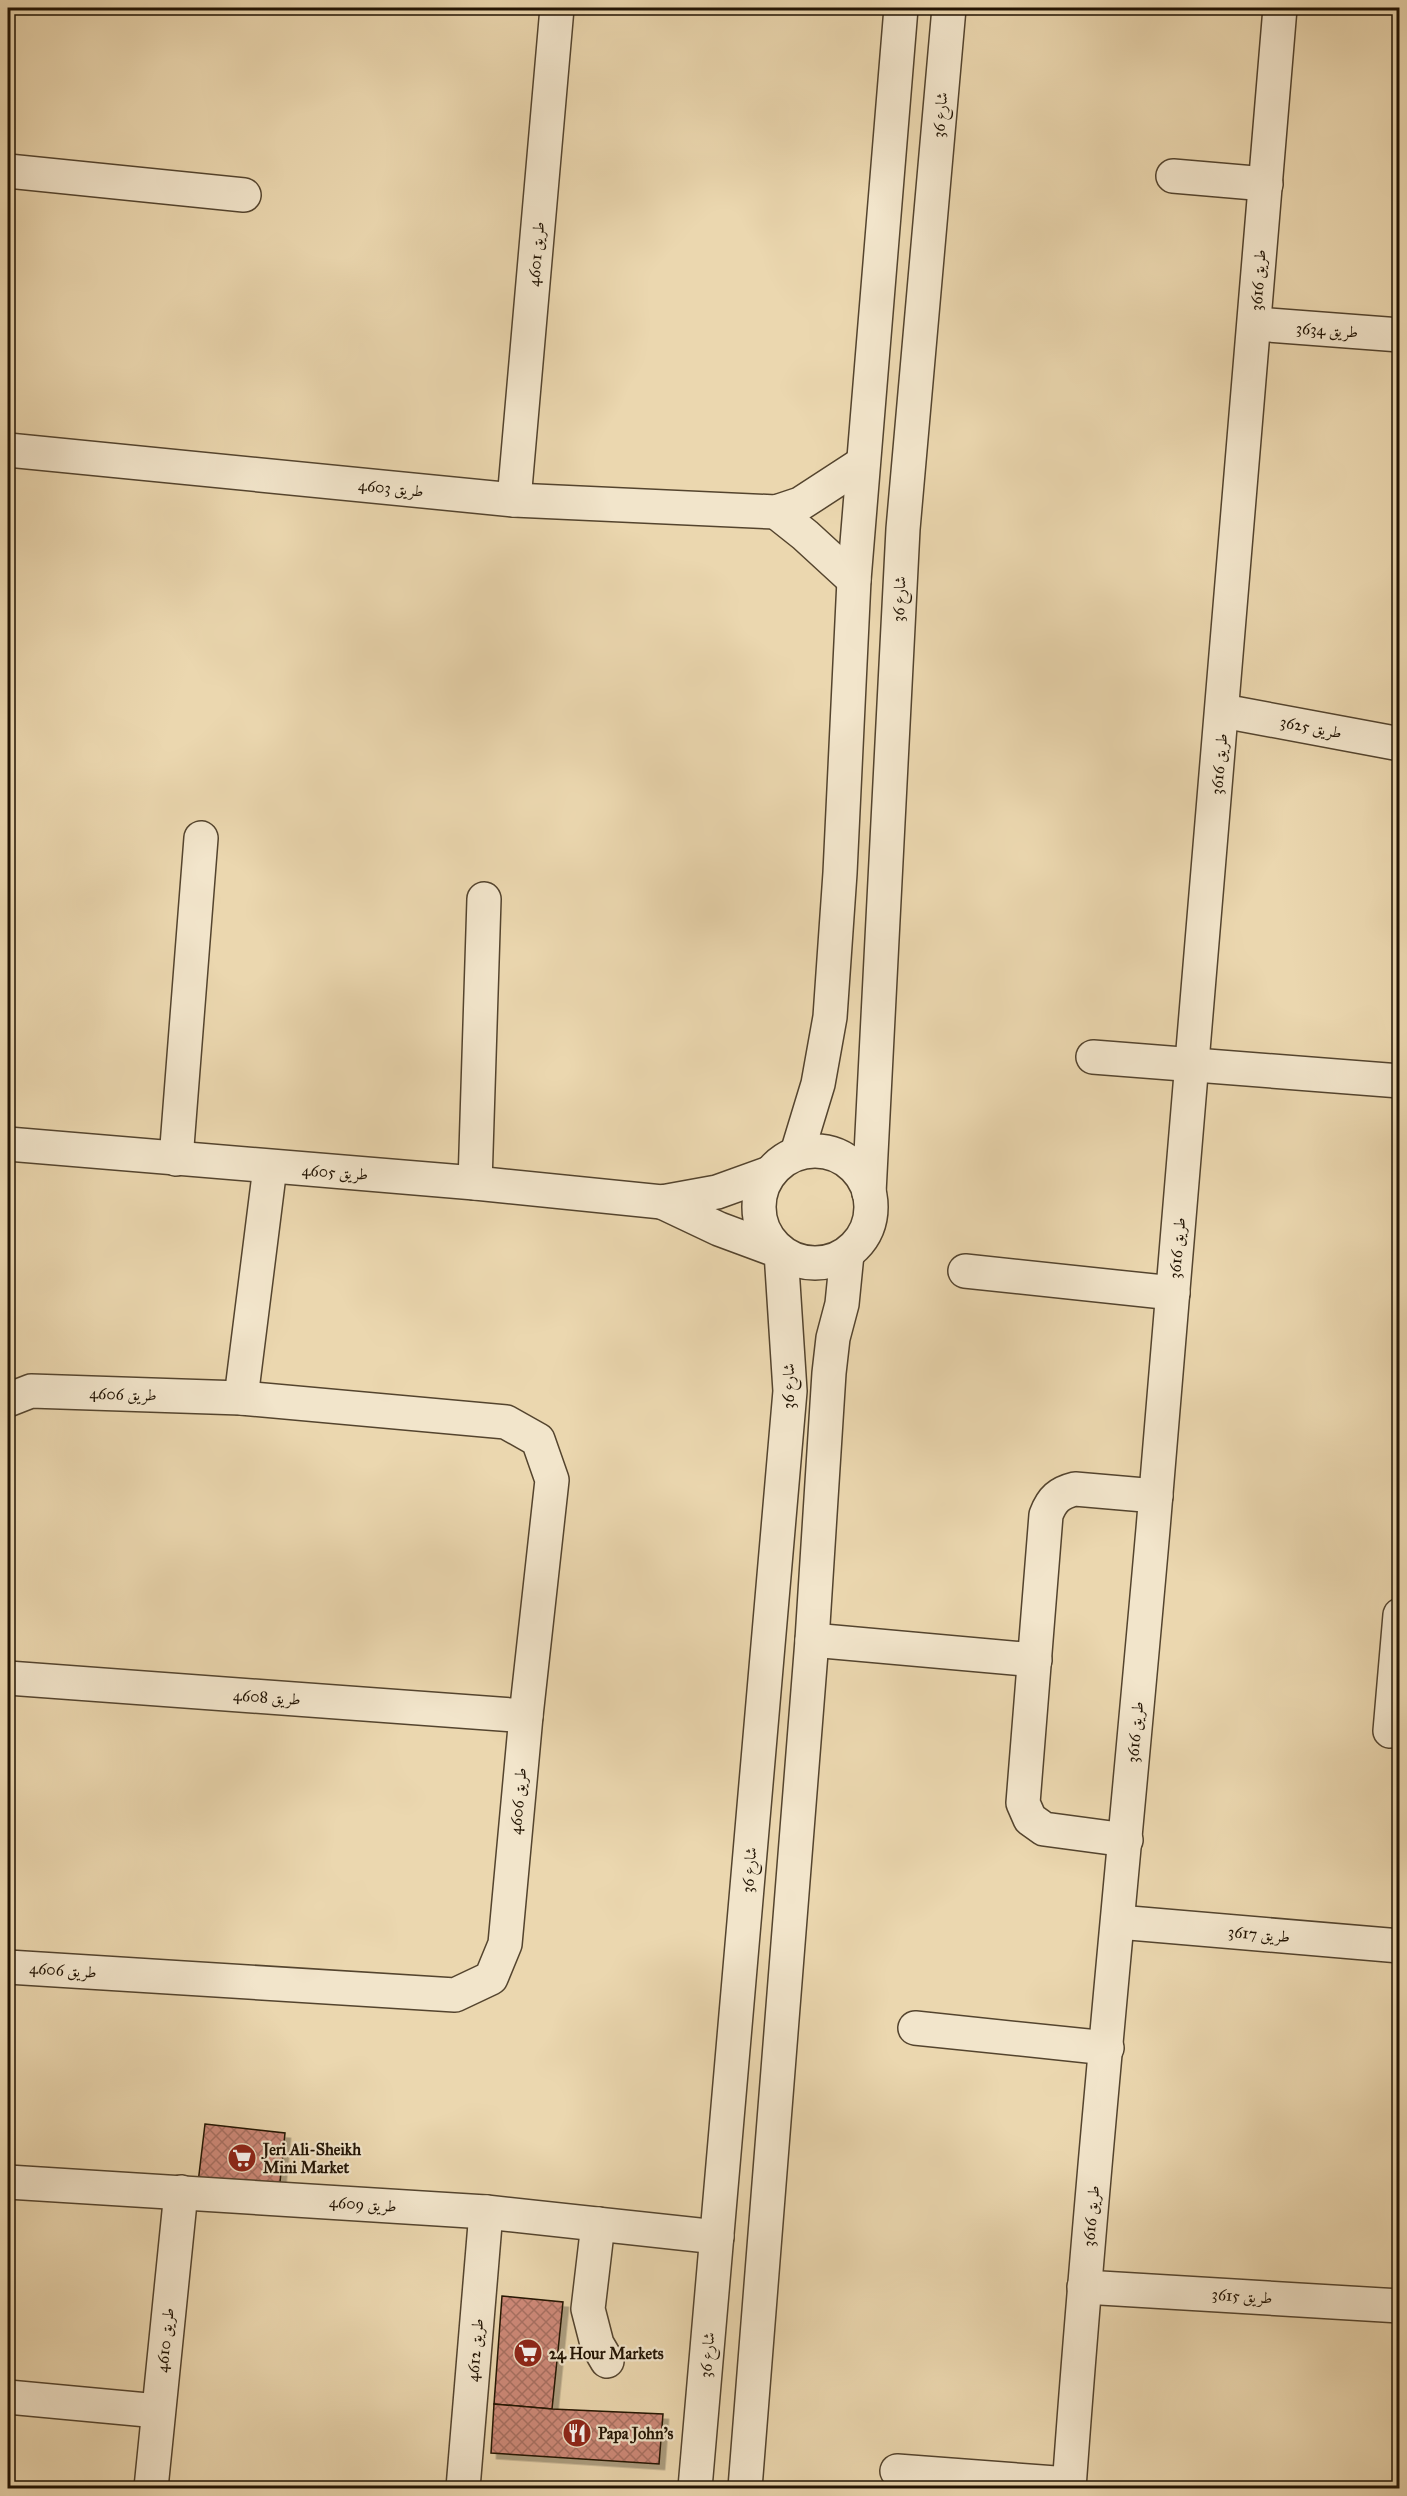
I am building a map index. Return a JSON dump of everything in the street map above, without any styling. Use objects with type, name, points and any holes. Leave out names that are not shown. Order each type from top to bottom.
[{"type":"street","name":"طريق 4601","points":[[514,500],[557,8]]},
{"type":"street","points":[[797,1153],[818,1084],[830,1017],[840,873],[854,580],[901,8]]},
{"type":"street","name":"شارع 36","points":[[869,1193],[903,530],[949,8]]},
{"type":"street","name":"طريق 3616","points":[[1069,2486],[1084,2286],[1126,1840],[1193,1066],[1280,8]]},
{"type":"street","points":[[8,171],[244,195]]},
{"type":"street","points":[[1173,176],[1266,184]]},
{"type":"street","name":"طريق 3634","points":[[1255,324],[1400,335]]},
{"type":"street","name":"طريق 4603","points":[[8,450],[514,500],[776,512],[800,504],[863,463]]},
{"type":"street","points":[[776,512],[805,534],[854,580]]},
{"type":"street","name":"طريق 3625","points":[[1223,711],[1400,744]]},
{"type":"street","points":[[176,1159],[201,838]]},
{"type":"street","points":[[475,1184],[484,899]]},
{"type":"street","points":[[1094,1056],[1193,1066],[1400,1081]]},
{"type":"street","name":"طريق 4605","points":[[8,1144],[663,1202],[717,1192],[770,1173]]},
{"type":"street","points":[[815,1150],[841,1157],[862,1175],[869,1193],[871,1209],[868,1226],[859,1242],[847,1254],[831,1262],[813,1264],[796,1260],[781,1252],[766,1236],[759,1215],[760,1193],[770,1173],[782,1161],[797,1153],[815,1150]]},
{"type":"street","points":[[241,1398],[270,1167]]},
{"type":"street","name":"طريق 4605","points":[[663,1202],[719,1229],[781,1252]]},
{"type":"street","name":"شارع 36","points":[[695,2488],[790,1391],[781,1252]]},
{"type":"street","points":[[745,2488],[812,1640],[829,1373],[833,1338],[842,1304],[847,1254]]},
{"type":"street","points":[[965,1271],[1173,1293]]},
{"type":"street","name":"طريق 4606","points":[[8,1400],[31,1390],[241,1398],[506,1422],[538,1440],[552,1480],[526,1716],[505,1944],[491,1978],[455,1995],[8,1967]]},
{"type":"street","points":[[1126,1840],[1052,1832],[1036,1826],[1025,1812],[1023,1803],[1046,1515],[1049,1505],[1064,1491],[1075,1489],[1156,1496]]},
{"type":"street","points":[[1390,1731],[1400,1615]]},
{"type":"street","points":[[812,1640],[1035,1660]]},
{"type":"street","name":"طريق 4608","points":[[8,1678],[526,1716]]},
{"type":"street","name":"طريق 3617","points":[[1118,1922],[1400,1946]]},
{"type":"street","points":[[915,2028],[1107,2048]]},
{"type":"street","name":"طريق 4609","points":[[8,2182],[486,2212],[717,2237]]},
{"type":"street","name":"طريق 4610","points":[[151,2488],[181,2192]]},
{"type":"street","name":"طريق 4612","points":[[463,2488],[486,2212]]},
{"type":"street","points":[[598,2224],[588,2309],[597,2344],[607,2361]]},
{"type":"street","name":"طريق 3615","points":[[1084,2286],[1400,2306]]},
{"type":"street","points":[[8,2397],[158,2411]]},
{"type":"street","points":[[897,2471],[1069,2486]]},
{"type":"building","name":"Jeri Ali-Sheikh Mini Market","points":[[205,2124],[285,2133],[279,2192],[198,2183]]},
{"type":"building","name":"24 Hour Markets","points":[[502,2296],[563,2302],[552,2409],[494,2404]]},
{"type":"building","name":"Papa John's","points":[[494,2404],[663,2414],[659,2464],[491,2453]]},
{"type":"place","name":"Jeri Ali-Sheikh Mini Market","points":[[242,2158]]},
{"type":"place","name":"24 Hour Markets","points":[[528,2353]]},
{"type":"place","name":"Papa John's","points":[[577,2433]]}]
